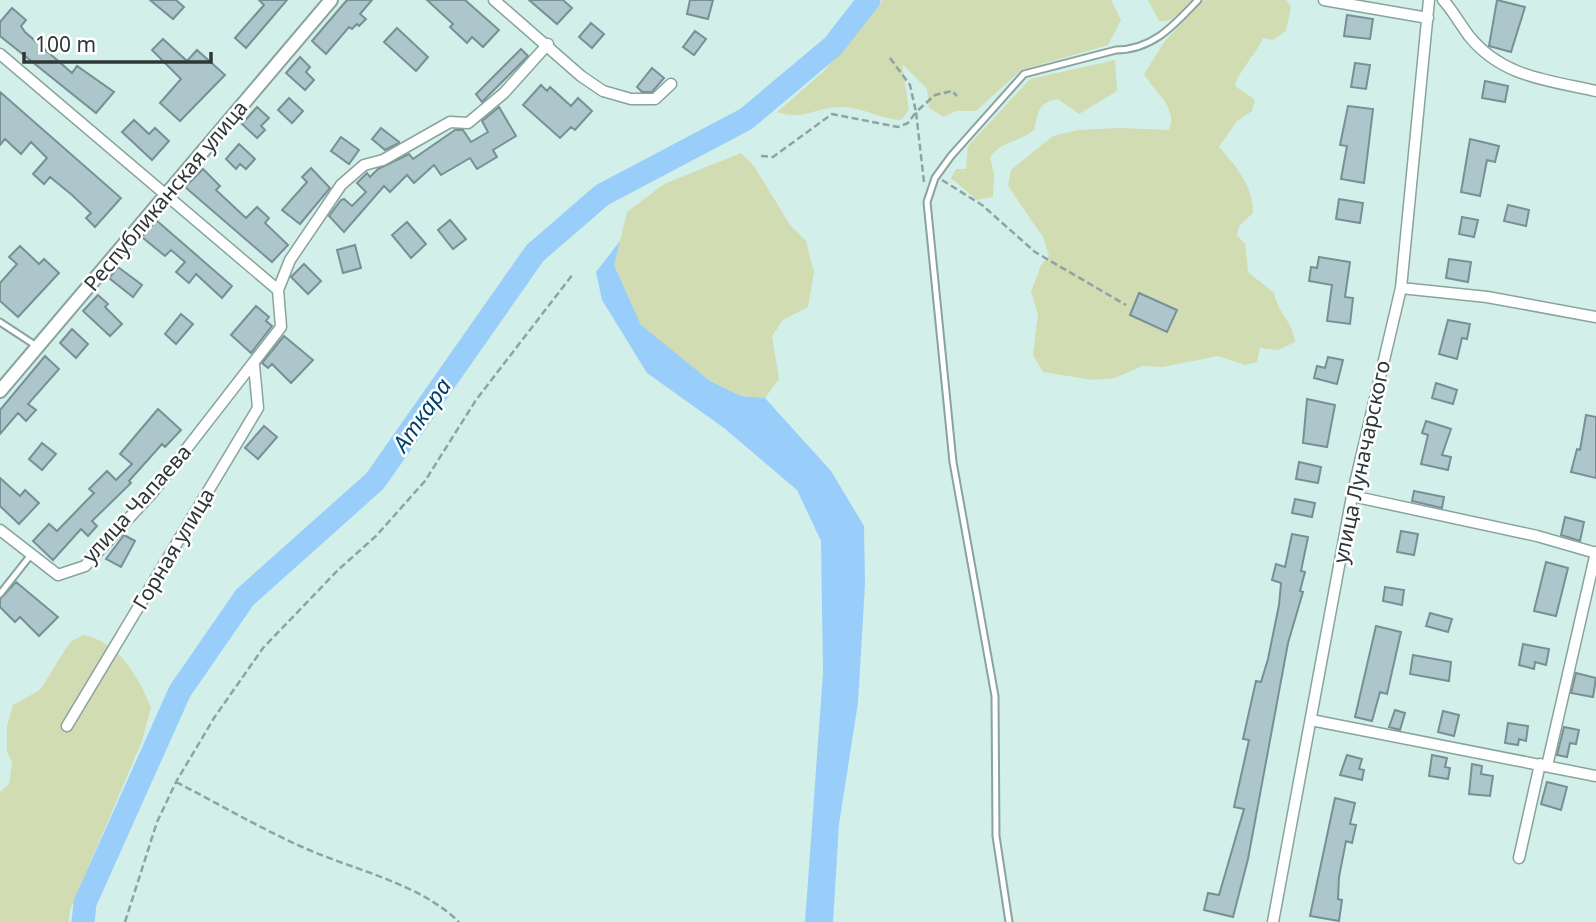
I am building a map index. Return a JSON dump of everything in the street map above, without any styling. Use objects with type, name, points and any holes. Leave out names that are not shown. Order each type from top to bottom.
[{"type":"street","name":"Республиканская улица","points":[[0,391],[331,0]]},
{"type":"street","points":[[494,0],[548,44],[581,76],[603,91],[631,99],[654,99],[671,84]]},
{"type":"street","points":[[1324,0],[1428,18]]},
{"type":"street","name":"улица Луначарского","points":[[1273,922],[1352,496],[1401,288],[1429,0]]},
{"type":"street","points":[[1443,0],[1470,37],[1492,58],[1516,73],[1596,91]]},
{"type":"street","points":[[254,365],[281,327],[278,290],[290,260],[341,185],[364,165],[383,160],[450,122],[468,122],[504,93],[548,44]]},
{"type":"street","points":[[0,54],[278,290]]},
{"type":"street","points":[[1401,288],[1487,297],[1596,317]]},
{"type":"street","name":"улица Чапаева","points":[[0,530],[30,556],[58,575],[85,566],[153,492],[254,365]]},
{"type":"street","name":"Горная улица","points":[[67,726],[258,408],[254,365]]},
{"type":"street","points":[[1352,496],[1537,536],[1596,553],[1519,858]]},
{"type":"street","points":[[1311,720],[1596,776]]},
{"type":"lane","points":[[1009,922],[996,836],[995,696],[953,462],[927,202],[935,178],[1024,74],[1116,50],[1131,50],[1165,34],[1198,0]]},
{"type":"lane","points":[[0,321],[38,347]]},
{"type":"lane","points":[[0,594],[30,556]]},
{"type":"path","points":[[890,58],[909,85],[916,112],[927,202]]},
{"type":"path","points":[[761,156],[773,158],[832,114],[898,127],[908,122],[935,95],[952,91],[957,96]]},
{"type":"path","points":[[935,178],[949,183],[982,205],[1035,252],[1126,305]]},
{"type":"path","points":[[125,922],[153,833],[176,782],[214,718],[263,648],[338,570],[376,536],[425,481],[476,400],[573,274]]},
{"type":"path","points":[[176,782],[299,846],[407,889],[448,911],[459,922]]},
{"type":"green space","points":[[883,0],[1111,0],[1121,20],[1108,45],[1021,70],[976,111],[956,111],[944,117],[929,108],[927,89],[902,64],[909,110],[901,120],[841,107],[795,115],[777,112],[823,72]]},
{"type":"green space","points":[[1148,0],[1191,0],[1177,15],[1169,20],[1159,21]]},
{"type":"green space","points":[[1204,0],[1286,0],[1291,6],[1286,31],[1273,40],[1263,38],[1239,76],[1235,86],[1255,100],[1252,111],[1237,121],[1219,147],[1238,170],[1250,194],[1253,213],[1239,226],[1237,235],[1245,244],[1248,272],[1274,293],[1295,342],[1278,350],[1260,348],[1257,362],[1245,365],[1218,356],[1163,367],[1142,366],[1115,378],[1093,380],[1043,372],[1033,355],[1038,314],[1031,292],[1041,265],[1049,256],[1043,237],[1008,186],[1011,170],[1053,136],[1078,130],[1169,130],[1171,122],[1168,107],[1144,74],[1165,41]]},
{"type":"green space","points":[[1115,60],[1117,91],[1079,114],[1058,99],[1051,100],[1040,109],[1034,130],[995,151],[990,157],[994,175],[993,197],[977,200],[951,178],[956,169],[966,169],[968,146],[1030,79]]},
{"type":"green space","points":[[741,153],[754,166],[790,225],[806,241],[814,272],[808,307],[783,320],[772,336],[779,379],[765,398],[741,396],[710,381],[658,342],[641,325],[614,265],[627,212],[664,184]]},
{"type":"green space","points":[[83,635],[96,639],[117,652],[140,683],[151,707],[142,741],[70,910],[69,922],[0,922],[0,792],[9,784],[12,762],[7,751],[7,726],[13,705],[40,690],[70,642]]},
{"type":"water","points":[[620,241],[614,265],[641,325],[710,381],[741,396],[765,398],[831,471],[864,526],[865,584],[858,703],[839,824],[833,922],[805,922],[823,673],[821,541],[797,490],[724,428],[647,373],[602,300],[596,272]]},
{"type":"building","points":[[150,0],[176,0],[184,7],[173,19]]},
{"type":"building","points":[[259,0],[287,0],[246,48],[235,38],[264,5]]},
{"type":"building","points":[[347,0],[372,0],[360,14],[366,19],[359,26],[357,24],[352,29],[349,27],[326,54],[312,41]]},
{"type":"building","points":[[427,0],[465,0],[499,30],[483,47],[472,37],[467,43],[450,27],[453,24]]},
{"type":"building","points":[[529,0],[563,0],[572,8],[557,24]]},
{"type":"building","points":[[690,0],[713,0],[708,19],[687,14]]},
{"type":"building","points":[[1497,0],[1525,7],[1511,52],[1489,46]]},
{"type":"building","points":[[12,8],[26,20],[21,26],[25,32],[72,73],[77,66],[114,92],[96,113],[0,36],[0,22]]},
{"type":"building","points":[[1347,15],[1373,19],[1370,39],[1344,36]]},
{"type":"building","points":[[591,23],[604,34],[592,48],[579,37]]},
{"type":"building","points":[[397,28],[428,57],[416,71],[384,42]]},
{"type":"building","points":[[695,31],[706,39],[694,55],[683,47]]},
{"type":"building","points":[[163,39],[187,61],[197,50],[225,75],[180,121],[160,103],[181,79],[152,50]]},
{"type":"building","points":[[521,49],[528,56],[482,102],[476,94]]},
{"type":"building","points":[[300,57],[310,67],[306,72],[314,80],[305,90],[286,73]]},
{"type":"building","points":[[1355,63],[1370,65],[1366,89],[1351,87]]},
{"type":"building","points":[[652,68],[664,78],[652,92],[642,92],[637,87]]},
{"type":"building","points":[[1485,81],[1508,86],[1505,102],[1482,98]]},
{"type":"building","points":[[541,85],[547,91],[550,87],[571,106],[578,98],[592,111],[575,130],[571,127],[560,138],[523,105]]},
{"type":"building","points":[[0,92],[121,198],[95,227],[86,218],[91,213],[72,195],[50,177],[44,184],[33,174],[47,158],[31,142],[21,154],[5,139],[0,145]]},
{"type":"building","points":[[289,98],[303,111],[292,123],[278,110]]},
{"type":"building","points":[[1348,106],[1373,109],[1364,183],[1341,179],[1347,146],[1340,145]]},
{"type":"building","points":[[257,107],[269,118],[261,126],[265,130],[257,138],[242,124]]},
{"type":"building","points":[[499,107],[516,136],[493,150],[497,157],[477,169],[470,158],[441,175],[434,165],[414,183],[407,175],[390,192],[384,186],[344,232],[329,216],[341,200],[344,199],[352,206],[366,192],[357,183],[367,173],[370,177],[378,169],[409,154],[413,159],[455,130],[463,130],[471,142],[488,132],[482,121]]},
{"type":"building","points":[[134,120],[149,134],[155,128],[169,141],[152,160],[122,132]]},
{"type":"building","points":[[381,128],[399,143],[385,150],[372,139]]},
{"type":"building","points":[[341,137],[359,150],[349,164],[331,151]]},
{"type":"building","points":[[1470,139],[1499,146],[1495,162],[1487,160],[1480,196],[1461,192]]},
{"type":"building","points":[[239,144],[255,159],[246,169],[240,164],[236,169],[226,159]]},
{"type":"building","points":[[311,168],[330,188],[300,224],[282,210],[307,182],[302,177]]},
{"type":"building","points":[[203,169],[220,186],[216,190],[246,218],[257,207],[269,218],[265,223],[288,245],[272,262],[185,187]]},
{"type":"building","points":[[1339,199],[1363,203],[1360,223],[1336,219]]},
{"type":"building","points":[[1508,205],[1529,210],[1526,226],[1504,221]]},
{"type":"building","points":[[1462,217],[1478,220],[1474,237],[1459,234]]},
{"type":"building","points":[[156,220],[232,286],[222,298],[196,274],[189,283],[176,272],[185,262],[171,250],[165,256],[142,237]]},
{"type":"building","points":[[450,220],[466,239],[453,249],[438,230]]},
{"type":"building","points":[[407,222],[426,244],[411,258],[392,235]]},
{"type":"building","points":[[355,245],[361,268],[343,273],[337,250]]},
{"type":"building","points":[[20,246],[39,264],[44,259],[59,273],[18,317],[0,301],[0,283],[17,264],[9,257]]},
{"type":"building","points":[[1319,257],[1350,262],[1345,297],[1353,298],[1350,324],[1327,321],[1332,285],[1309,281],[1311,267],[1317,268]]},
{"type":"building","points":[[1449,259],[1471,262],[1468,282],[1446,278]]},
{"type":"building","points":[[304,264],[321,281],[308,294],[291,277]]},
{"type":"building","points":[[118,267],[142,285],[133,297],[109,278]]},
{"type":"building","points":[[1139,293],[1177,310],[1167,332],[1130,315]]},
{"type":"building","points":[[98,295],[108,304],[105,307],[122,324],[110,336],[83,311]]},
{"type":"building","points":[[256,306],[269,317],[266,321],[272,326],[251,353],[231,335]]},
{"type":"building","points":[[181,314],[193,324],[176,344],[165,334]]},
{"type":"building","points":[[1448,320],[1470,324],[1467,339],[1462,338],[1457,359],[1439,354]]},
{"type":"building","points":[[72,329],[88,344],[76,358],[60,343]]},
{"type":"building","points":[[284,336],[313,360],[291,383],[272,364],[268,368],[262,363]]},
{"type":"building","points":[[45,356],[59,369],[28,404],[36,410],[26,421],[18,413],[0,434],[0,410]]},
{"type":"building","points":[[1328,357],[1343,360],[1337,384],[1314,378],[1317,366],[1325,368]]},
{"type":"building","points":[[1436,383],[1457,390],[1453,404],[1432,398]]},
{"type":"building","points":[[1307,399],[1335,405],[1327,447],[1303,443]]},
{"type":"building","points":[[158,409],[181,430],[165,447],[162,444],[129,481],[131,483],[92,521],[97,526],[88,536],[81,529],[53,560],[33,541],[49,524],[57,531],[94,493],[89,489],[107,471],[116,480],[132,464],[120,454]]},
{"type":"building","points":[[1586,415],[1596,417],[1596,478],[1571,472],[1577,449],[1580,450]]},
{"type":"building","points":[[1426,421],[1451,429],[1442,455],[1451,457],[1448,470],[1421,464],[1428,435],[1422,433]]},
{"type":"building","points":[[264,426],[277,437],[258,459],[245,448]]},
{"type":"building","points":[[42,443],[56,454],[42,470],[29,459]]},
{"type":"building","points":[[1299,462],[1321,467],[1318,483],[1296,479]]},
{"type":"building","points":[[0,478],[20,496],[25,490],[39,503],[19,524],[0,506]]},
{"type":"building","points":[[1414,491],[1444,497],[1442,508],[1412,501]]},
{"type":"building","points":[[1295,499],[1315,503],[1312,517],[1292,513]]},
{"type":"building","points":[[1565,517],[1584,522],[1580,541],[1561,535]]},
{"type":"building","points":[[1401,531],[1418,534],[1414,555],[1397,552]]},
{"type":"building","points":[[1292,534],[1308,537],[1301,571],[1305,572],[1300,591],[1303,592],[1288,643],[1248,859],[1233,917],[1204,910],[1208,893],[1219,895],[1244,809],[1234,807],[1249,740],[1243,739],[1256,681],[1261,682],[1268,659],[1279,605],[1281,583],[1272,580],[1276,564],[1285,567]]},
{"type":"building","points":[[124,535],[135,541],[121,567],[106,559]]},
{"type":"building","points":[[1546,562],[1568,568],[1556,616],[1534,611]]},
{"type":"building","points":[[16,582],[58,617],[39,636],[20,617],[15,622],[0,607],[0,599]]},
{"type":"building","points":[[1385,587],[1404,590],[1402,605],[1383,601]]},
{"type":"building","points":[[1430,613],[1452,619],[1448,632],[1426,626]]},
{"type":"building","points":[[1376,626],[1401,632],[1387,694],[1380,692],[1372,721],[1355,717]]},
{"type":"building","points":[[1523,644],[1549,649],[1546,665],[1535,662],[1534,669],[1519,665]]},
{"type":"building","points":[[1413,655],[1451,662],[1449,681],[1410,674]]},
{"type":"building","points":[[1576,673],[1596,678],[1593,697],[1571,693]]},
{"type":"building","points":[[1395,710],[1405,713],[1400,730],[1389,727]]},
{"type":"building","points":[[1443,711],[1459,715],[1454,736],[1438,732]]},
{"type":"building","points":[[1508,723],[1528,726],[1526,741],[1519,739],[1518,745],[1505,743]]},
{"type":"building","points":[[1564,727],[1579,730],[1576,744],[1570,743],[1567,757],[1557,755]]},
{"type":"building","points":[[1347,755],[1362,759],[1359,769],[1364,770],[1362,780],[1340,775]]},
{"type":"building","points":[[1432,755],[1447,758],[1445,767],[1450,768],[1448,779],[1429,776]]},
{"type":"building","points":[[1472,764],[1482,766],[1481,774],[1493,776],[1490,796],[1469,794]]},
{"type":"building","points":[[1547,782],[1567,787],[1561,810],[1541,804]]},
{"type":"building","points":[[1335,798],[1355,803],[1350,824],[1356,825],[1352,843],[1346,841],[1339,877],[1338,899],[1342,900],[1339,921],[1310,916]]},
{"type":"waterway","name":"Аткара","points":[[83,922],[85,903],[180,691],[245,597],[375,481],[535,253],[602,195],[746,119],[833,46],[869,0]]}]
